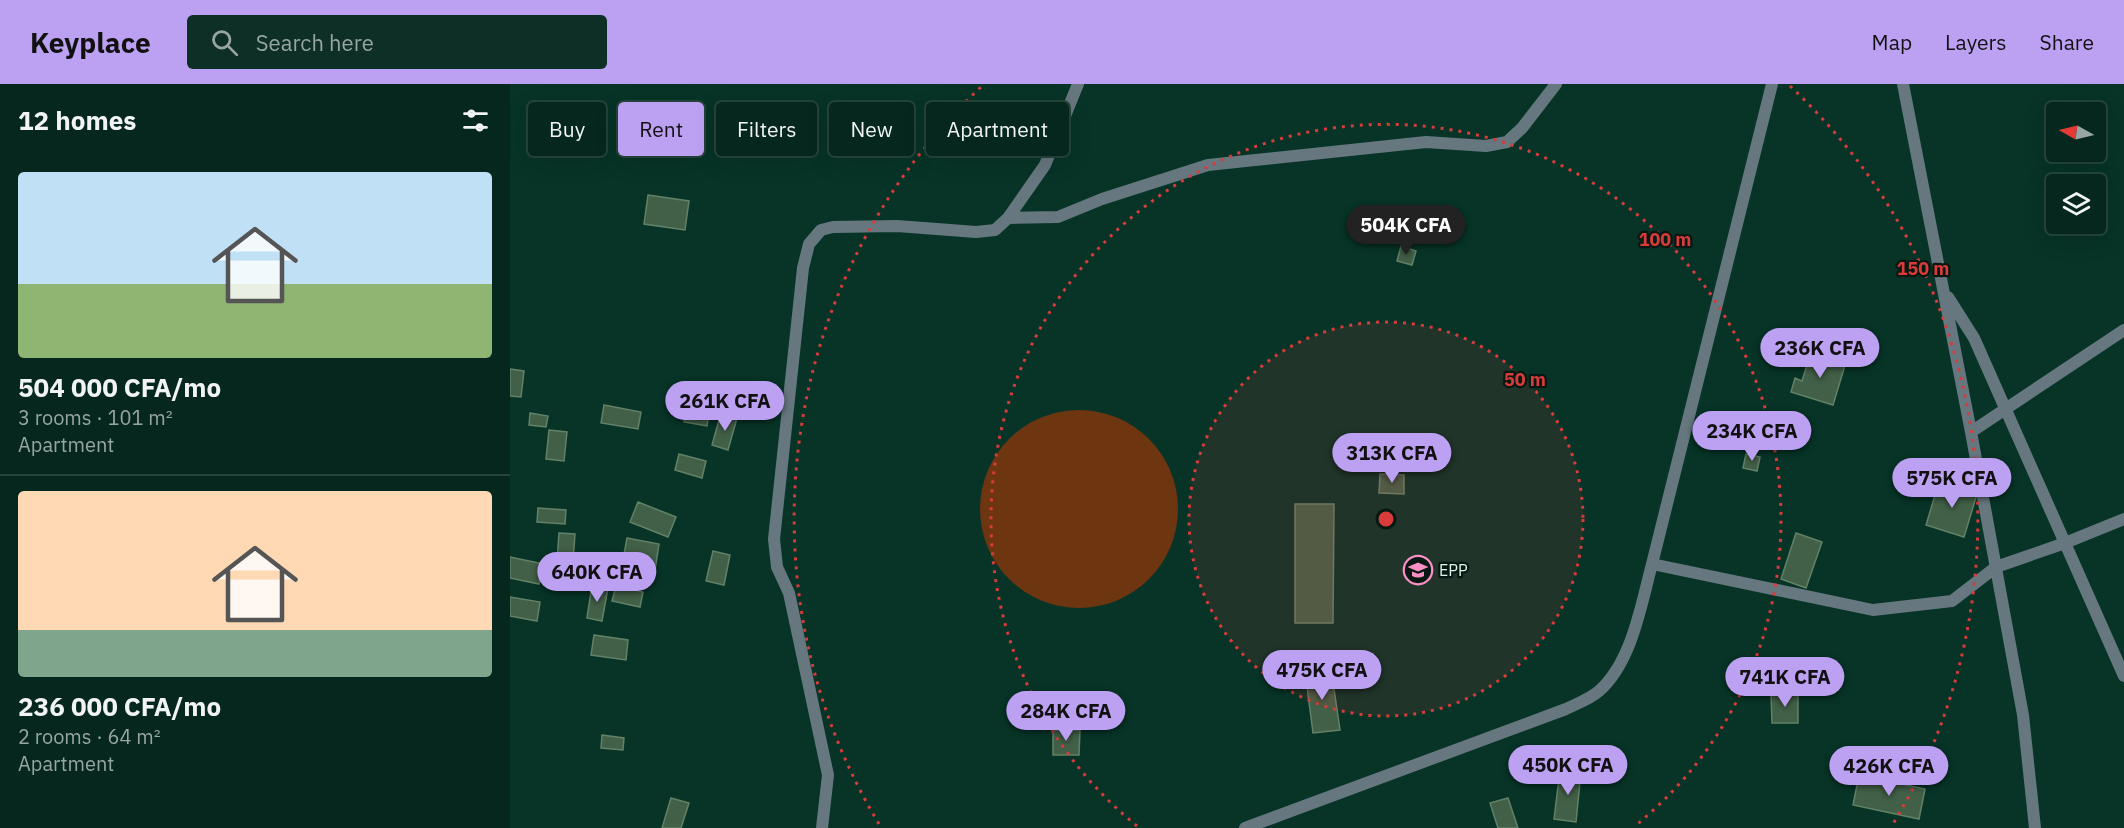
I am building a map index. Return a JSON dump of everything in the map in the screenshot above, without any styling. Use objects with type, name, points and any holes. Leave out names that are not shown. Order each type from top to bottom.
[{"type":"street","points":[[822,828],[828,775],[789,593],[777,567],[774,539],[803,268],[809,244],[821,230],[833,227],[897,226],[976,232],[994,230],[1008,218],[1045,165],[1078,84]]},
{"type":"street","points":[[1008,218],[1058,217],[1102,199],[1208,165],[1426,142],[1485,146],[1507,142],[1522,129],[1556,84]]},
{"type":"street","points":[[1245,828],[1566,710],[1598,692],[1616,670],[1634,633],[1772,84]]},
{"type":"street","points":[[1903,84],[1971,432],[2023,716],[2035,828]]},
{"type":"street","points":[[1944,291],[1974,338],[2124,676]]},
{"type":"street","points":[[1971,432],[2124,330]]},
{"type":"street","points":[[1652,564],[1873,610],[1952,601],[1996,567],[2124,519]]},
{"type":"shaded area","points":[[1069,410],[1089,410],[1126,421],[1156,446],[1171,471],[1177,490],[1177,528],[1167,556],[1142,586],[1126,597],[1108,604],[1089,608],[1069,608],[1032,597],[1002,572],[991,556],[984,538],[980,519],[980,499],[991,462],[1016,432],[1032,421],[1050,414]]},
{"type":"building","points":[[648,195],[689,201],[685,230],[644,224]]},
{"type":"building","points":[[1401,246],[1416,251],[1412,265],[1397,261]]},
{"type":"building","points":[[1811,352],[1846,362],[1833,405],[1791,392],[1795,378],[1802,381]]},
{"type":"building","points":[[510,369],[524,371],[521,397],[510,396]]},
{"type":"building","points":[[688,403],[710,407],[707,426],[684,422]]},
{"type":"building","points":[[604,405],[641,412],[638,429],[601,423]]},
{"type":"building","points":[[530,413],[548,416],[546,427],[529,425]]},
{"type":"building","points":[[721,413],[737,418],[728,450],[712,445]]},
{"type":"building","points":[[549,430],[567,432],[564,461],[546,459]]},
{"type":"building","points":[[679,454],[706,461],[702,478],[675,470]]},
{"type":"building","points":[[1746,454],[1760,457],[1757,471],[1743,468]]},
{"type":"building","points":[[1380,474],[1404,475],[1404,494],[1379,493]]},
{"type":"building","points":[[1939,482],[1977,494],[1964,537],[1926,525]]},
{"type":"building","points":[[638,502],[676,517],[668,537],[630,522]]},
{"type":"building","points":[[1295,504],[1334,504],[1333,623],[1295,623]]},
{"type":"building","points":[[538,508],[566,510],[565,524],[537,522]]},
{"type":"building","points":[[559,533],[575,534],[573,562],[557,562]]},
{"type":"building","points":[[1796,533],[1822,542],[1806,588],[1781,579]]},
{"type":"building","points":[[627,538],[659,544],[654,577],[621,571]]},
{"type":"building","points":[[713,551],[730,555],[724,585],[706,581]]},
{"type":"building","points":[[510,557],[544,564],[539,584],[510,578]]},
{"type":"building","points":[[592,585],[608,588],[602,621],[587,618]]},
{"type":"building","points":[[616,586],[643,592],[640,607],[612,601]]},
{"type":"building","points":[[510,597],[540,602],[537,621],[510,616]]},
{"type":"building","points":[[594,635],[628,640],[626,660],[591,655]]},
{"type":"building","points":[[1331,668],[1340,730],[1313,733],[1305,671]]},
{"type":"building","points":[[1798,693],[1798,723],[1772,723],[1771,694]]},
{"type":"building","points":[[1053,730],[1080,730],[1079,755],[1053,755]]},
{"type":"building","points":[[602,735],[624,738],[623,750],[601,748]]},
{"type":"building","points":[[1560,770],[1581,772],[1576,822],[1554,819]]},
{"type":"building","points":[[1859,775],[1925,789],[1919,819],[1853,805]]},
{"type":"building","points":[[671,798],[689,803],[681,828],[662,828]]},
{"type":"building","points":[[1508,798],[1518,828],[1498,828],[1490,803]]},
{"type":"place","name":"EPP","points":[[1418,570]]}]
